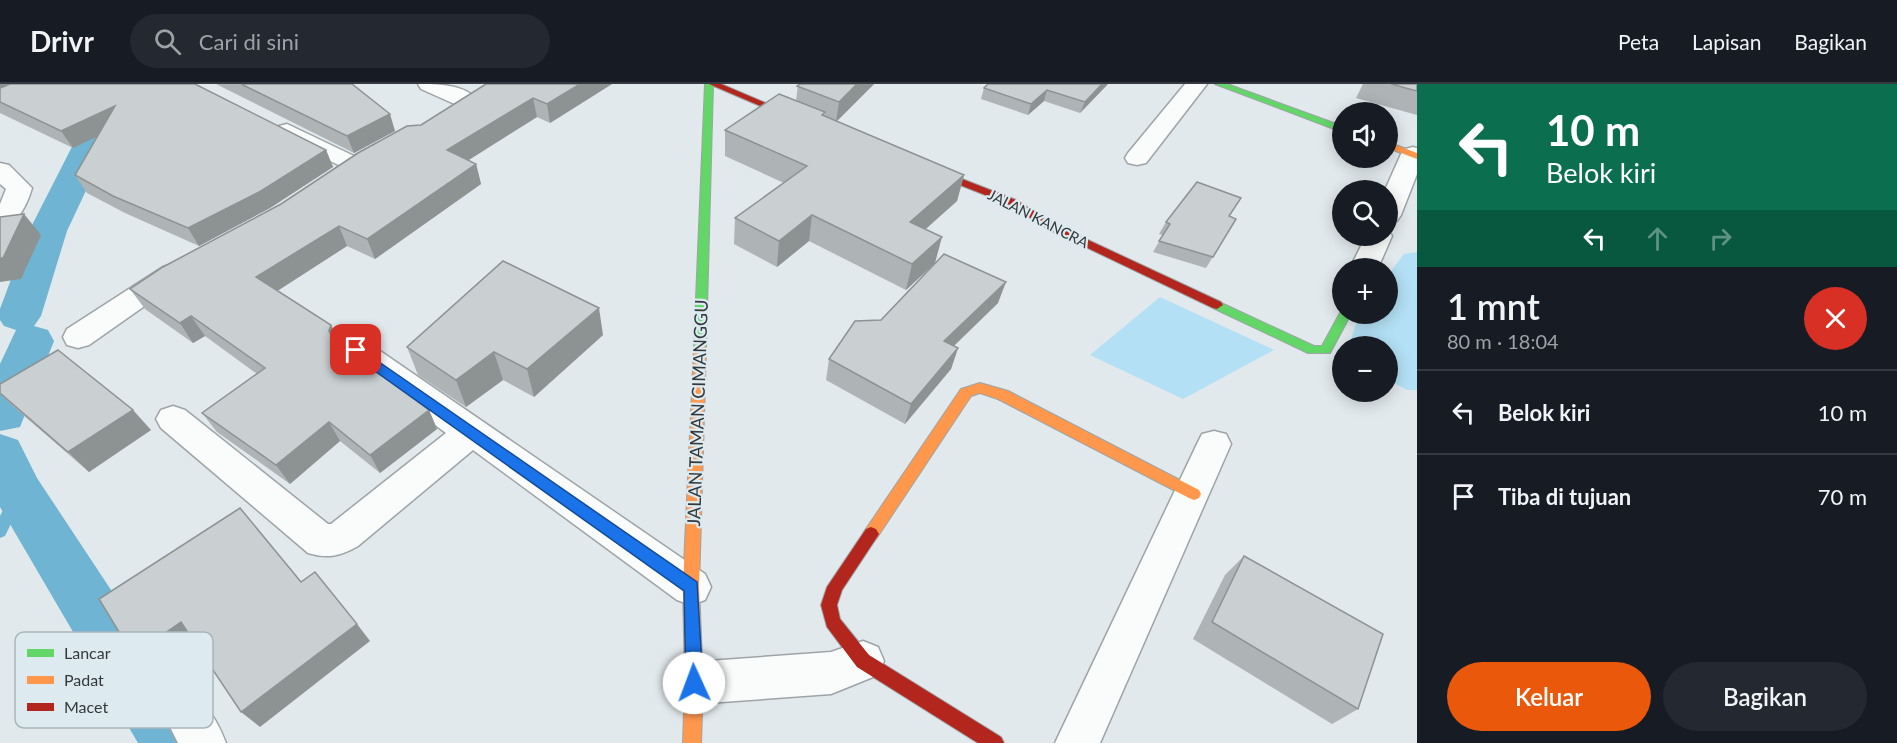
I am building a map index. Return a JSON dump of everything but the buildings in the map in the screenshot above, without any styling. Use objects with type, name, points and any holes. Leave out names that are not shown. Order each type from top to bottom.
[{"type":"street","points":[[429,84],[467,101]]},
{"type":"street","points":[[711,84],[821,128]]},
{"type":"street","name":"JALAN TAMAN CIMANGGU","points":[[692,743],[694,683],[692,587],[711,84]]},
{"type":"street","points":[[1137,158],[1196,84]]},
{"type":"street","points":[[1219,84],[1332,125]]},
{"type":"street","points":[[447,113],[487,90]]},
{"type":"street","points":[[265,120],[355,166]]},
{"type":"street","points":[[330,183],[406,136]]},
{"type":"street","points":[[1398,149],[1415,155],[1398,193]]},
{"type":"street","name":"JALAN KANCRA","points":[[906,160],[1012,202],[1054,228],[1312,350],[1326,350],[1340,324]]},
{"type":"street","points":[[0,170],[19,188],[14,204],[0,221]]},
{"type":"street","points":[[78,337],[196,261]]},
{"type":"street","points":[[356,350],[470,433],[479,436],[692,587]]},
{"type":"street","points":[[995,743],[863,661],[833,622],[829,605],[835,587],[966,392],[980,388],[1003,395],[1194,494]]},
{"type":"street","points":[[173,419],[321,541],[336,540],[345,535],[470,433]]},
{"type":"street","points":[[1077,743],[1194,494],[1214,444]]},
{"type":"street","points":[[694,683],[831,674],[863,661]]},
{"type":"shaded area","points":[[1417,252],[1417,390],[1407,390],[1398,385],[1398,336],[1352,336],[1356,324],[1398,324],[1398,262],[1404,254]]},
{"type":"shaded area","points":[[1160,297],[1274,350],[1183,399],[1090,355]]},
{"type":"waterway","points":[[19,316],[48,231],[120,84]]},
{"type":"waterway","points":[[3,414],[32,341]]},
{"type":"waterway","points":[[0,454],[19,493],[105,632]]},
{"type":"waterway","points":[[0,531],[19,493]]},
{"type":"waterway","points":[[165,728],[174,743]]},
{"type":"traffic: fast","points":[[700,347],[709,84]]},
{"type":"traffic: fast","points":[[1219,84],[1332,125]]},
{"type":"traffic: fast","points":[[1217,305],[1312,350],[1326,350],[1340,324]]},
{"type":"traffic: slow","points":[[1398,149],[1417,156]]},
{"type":"traffic: slow","points":[[692,743],[694,683],[691,587],[700,347]]},
{"type":"traffic: slow","points":[[871,534],[966,392],[980,388],[1003,395],[1194,494]]},
{"type":"traffic: jam","points":[[713,84],[803,121]]},
{"type":"traffic: jam","points":[[921,166],[1012,202],[1054,228],[1217,305]]},
{"type":"traffic: jam","points":[[871,534],[835,587],[829,605],[833,622],[863,661],[995,743]]},
{"type":"route","points":[[356,350],[470,433],[479,436],[692,587],[694,683]]}]
